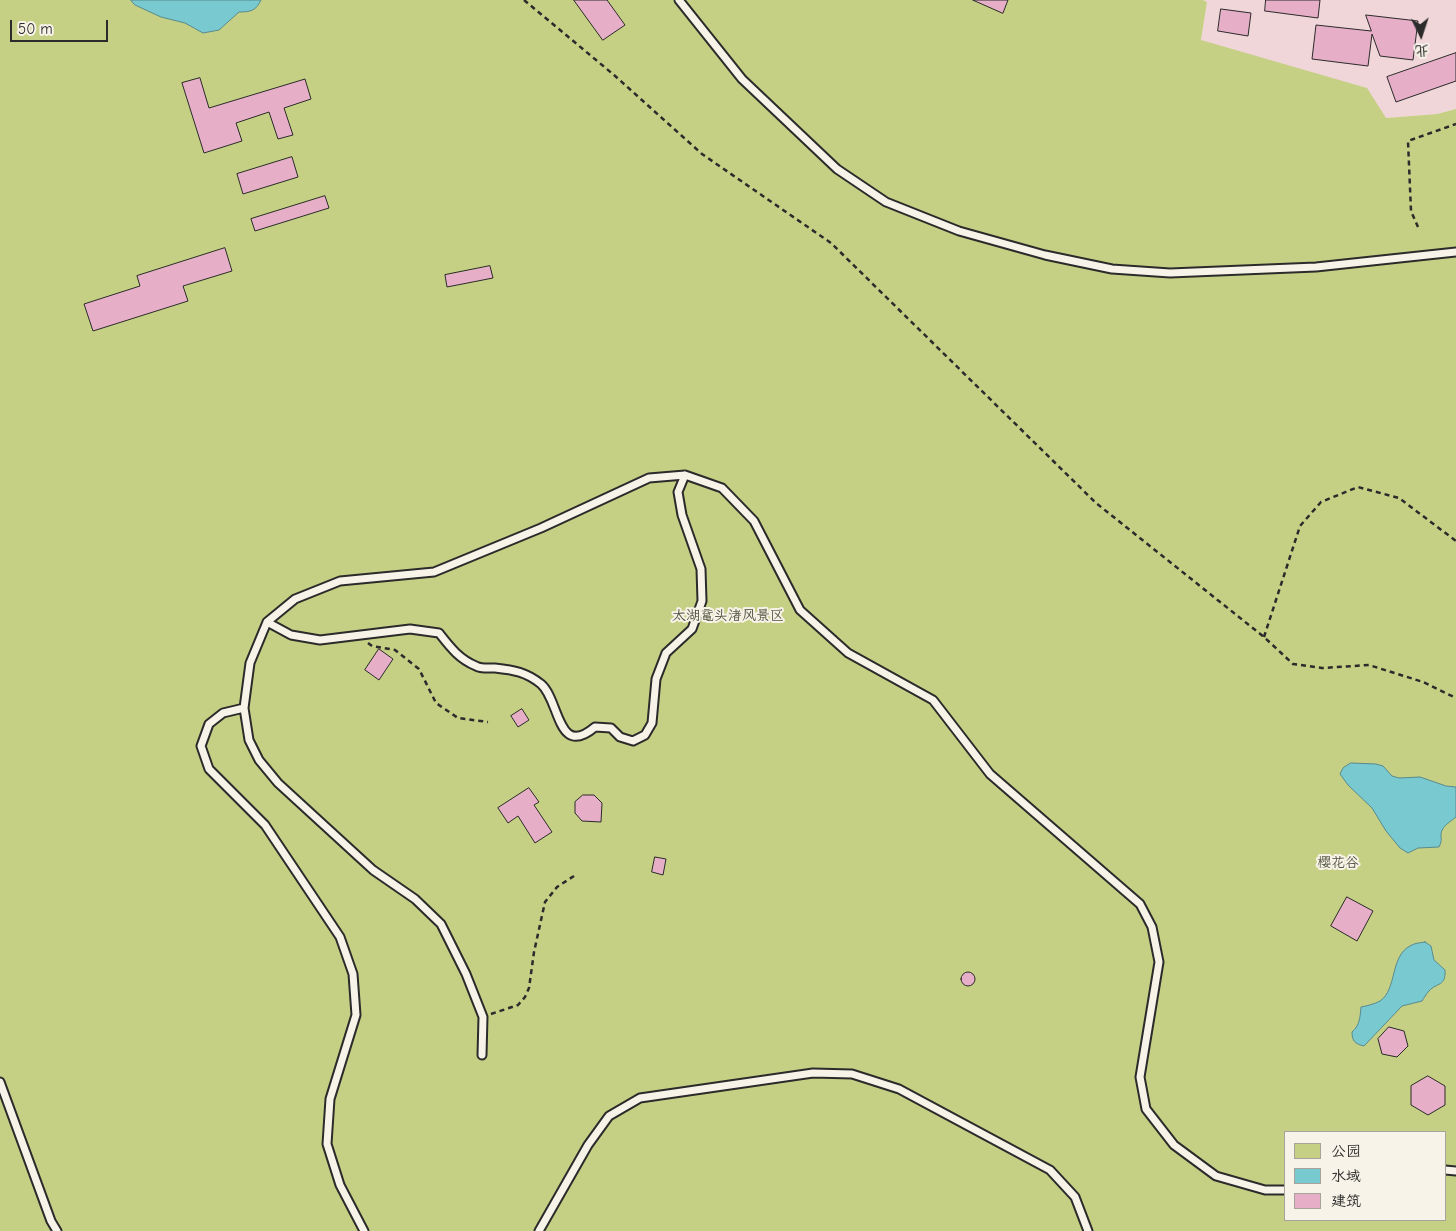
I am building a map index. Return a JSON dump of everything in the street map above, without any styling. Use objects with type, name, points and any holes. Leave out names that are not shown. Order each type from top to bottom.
[{"type":"lane","points":[[679,0],[742,79],[836,169],[886,202],[959,231],[1045,254],[1112,269],[1170,273],[1316,267],[1456,252]]},
{"type":"lane","points":[[266,622],[291,635],[320,640],[410,629],[439,633],[456,654],[477,667],[510,669],[530,675],[546,689],[564,731],[573,736],[586,735],[595,727],[611,728],[620,737],[632,741],[644,734],[652,723],[656,679],[666,653],[692,629],[702,601],[701,569],[682,515],[678,492],[684,475]]},
{"type":"lane","points":[[482,1055],[483,1017],[466,974],[441,924],[415,899],[373,870],[278,783],[259,760],[249,740],[244,708],[250,663],[266,622],[295,599],[340,581],[434,572],[541,528],[649,478],[684,475],[722,488],[754,520],[800,610],[848,654],[933,700],[990,774],[1140,904],[1152,927],[1159,962],[1140,1077],[1146,1109],[1174,1145],[1216,1176],[1265,1190],[1284,1190]]},
{"type":"lane","points":[[244,708],[223,713],[209,724],[201,746],[209,769],[265,825],[335,929],[340,937],[353,974],[356,1015],[330,1099],[327,1144],[340,1185],[364,1231]]},
{"type":"lane","points":[[539,1231],[588,1145],[610,1116],[640,1098],[813,1073],[852,1074],[899,1089],[1050,1170],[1075,1197],[1088,1231]]},
{"type":"lane","points":[[0,1082],[56,1231]]},
{"type":"path","points":[[524,0],[614,74],[702,154],[831,243],[1096,503],[1264,637],[1293,664],[1322,668],[1368,665],[1423,682],[1456,698]]},
{"type":"path","points":[[1418,227],[1411,211],[1408,141],[1456,124]]},
{"type":"path","points":[[1264,637],[1300,526],[1321,502],[1358,487],[1399,498],[1456,541]]},
{"type":"path","points":[[360,635],[372,646],[395,650],[419,669],[436,703],[458,718],[488,722]]},
{"type":"path","points":[[483,1017],[518,1005],[525,997],[529,988],[534,952],[545,902],[557,887],[577,874]]},
{"type":"shaded area","points":[[1203,0],[1456,0],[1456,109],[1437,114],[1386,118],[1201,40],[1207,3]]},
{"type":"green space","name":"太湖鼋头渚风景区","points":[[0,0],[1203,0],[1207,2],[1201,40],[1367,88],[1386,118],[1437,114],[1456,109],[1456,1231],[0,1231]]},
{"type":"water","points":[[131,0],[261,0],[255,9],[239,12],[219,30],[203,33],[185,23],[161,17],[135,5]]},
{"type":"water","points":[[1351,763],[1376,764],[1383,766],[1392,776],[1399,778],[1420,777],[1446,786],[1456,787],[1456,817],[1443,829],[1439,847],[1418,848],[1408,853],[1400,848],[1386,831],[1372,808],[1348,785],[1340,774],[1343,768]]},
{"type":"water","points":[[1425,942],[1431,946],[1434,960],[1445,970],[1442,982],[1432,988],[1422,1001],[1402,1006],[1364,1046],[1356,1043],[1353,1040],[1352,1032],[1358,1024],[1361,1007],[1378,1002],[1385,996],[1399,957],[1413,944]]},
{"type":"building","points":[[574,0],[607,0],[625,25],[603,40]]},
{"type":"building","points":[[973,0],[1008,0],[1003,13]]},
{"type":"building","points":[[1266,0],[1320,0],[1318,18],[1265,11]]},
{"type":"building","points":[[1221,9],[1251,13],[1248,36],[1218,31]]},
{"type":"building","points":[[1366,15],[1418,21],[1413,60],[1380,56],[1372,34],[1368,66],[1312,59],[1316,25],[1371,31]]},
{"type":"building","points":[[1456,53],[1456,81],[1396,102],[1387,77]]},
{"type":"building","points":[[200,78],[209,108],[305,79],[311,99],[284,108],[293,135],[278,139],[269,112],[236,123],[242,141],[204,153],[182,83]]},
{"type":"building","points":[[292,157],[298,177],[243,194],[237,174]]},
{"type":"building","points":[[325,196],[329,208],[255,231],[251,219]]},
{"type":"building","points":[[225,248],[232,271],[183,286],[188,301],[93,331],[84,304],[140,286],[137,276]]},
{"type":"building","points":[[490,266],[493,278],[447,287],[445,275]]},
{"type":"building","points":[[379,649],[393,659],[379,680],[365,670]]},
{"type":"building","points":[[522,709],[529,720],[518,727],[511,716]]},
{"type":"building","points":[[529,788],[539,802],[534,805],[552,832],[535,843],[518,816],[508,823],[498,808]]},
{"type":"building","points":[[583,795],[594,795],[602,803],[601,822],[582,821],[575,813],[575,802]]},
{"type":"building","points":[[655,857],[666,859],[663,875],[652,872]]},
{"type":"building","points":[[1347,897],[1373,911],[1357,941],[1331,926]]},
{"type":"building","points":[[968,972],[973,974],[975,979],[973,984],[968,986],[963,984],[961,979],[963,974]]},
{"type":"building","points":[[1389,1027],[1404,1031],[1408,1046],[1397,1057],[1382,1054],[1378,1039]]},
{"type":"building","points":[[1428,1076],[1445,1086],[1445,1105],[1428,1115],[1411,1105],[1411,1086]]},
{"type":"park label","name":"樱花谷","points":[[1338,863]]}]
